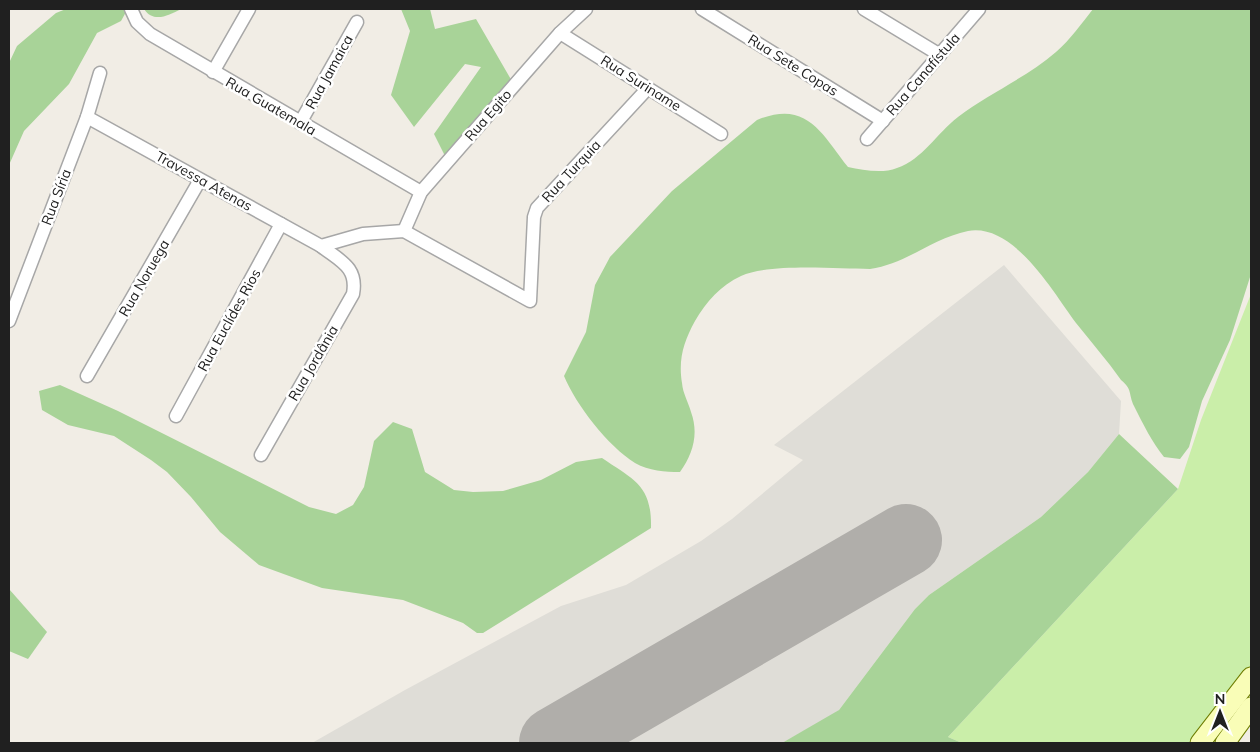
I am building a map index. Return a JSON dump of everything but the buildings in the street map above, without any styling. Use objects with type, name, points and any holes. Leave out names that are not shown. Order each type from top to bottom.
[{"type":"main road","points":[[1200,743],[1251,677]]},
{"type":"main road","points":[[1225,743],[1251,707]]},
{"type":"street","name":"Rua Guatemala","points":[[131,9],[137,22],[150,34],[421,192]]},
{"type":"street","points":[[213,72],[249,9]]},
{"type":"street","name":"Rua Egito","points":[[404,231],[421,192],[560,32],[586,9]]},
{"type":"street","name":"Rua Sete Copas","points":[[702,9],[884,121]]},
{"type":"street","points":[[864,9],[940,55]]},
{"type":"street","name":"Rua Canafístula","points":[[866,139],[884,121],[980,9]]},
{"type":"street","name":"Rua Jamaica","points":[[300,123],[357,22]]},
{"type":"street","name":"Rua Suriname","points":[[560,32],[721,134]]},
{"type":"street","name":"Rua Síria","points":[[9,321],[87,117],[100,73]]},
{"type":"street","name":"Rua Turquia","points":[[404,231],[530,301],[534,217],[537,208],[648,88]]},
{"type":"street","name":"Travessa Atenas","points":[[87,117],[321,246],[349,268]]},
{"type":"street","name":"Rua Noruega","points":[[87,376],[200,180]]},
{"type":"street","name":"Rua Euclídes Rios","points":[[176,416],[282,224]]},
{"type":"street","points":[[321,246],[363,234],[404,231]]},
{"type":"street","name":"Rua Jordânia","points":[[261,455],[353,294],[355,280],[349,268]]},
{"type":"shaded area","points":[[1004,265],[1121,401],[1119,434],[1088,472],[1041,517],[929,595],[915,609],[839,710],[829,717],[782,743],[312,743],[405,690],[561,606],[626,585],[701,541],[732,519],[803,460],[774,445]]},
{"type":"green space","points":[[66,9],[124,9],[126,12],[121,21],[97,33],[69,84],[24,131],[9,165],[9,63],[17,46],[56,13]]},
{"type":"green space","points":[[144,9],[181,9],[166,16],[156,17]]},
{"type":"green space","points":[[401,9],[430,9],[435,29],[476,19],[513,83],[446,158],[434,134],[481,67],[465,64],[414,127],[391,95],[410,31]]},
{"type":"green space","points":[[1093,9],[1251,9],[1251,274],[1230,340],[1202,401],[1189,447],[1180,459],[1164,457],[1134,406],[1127,386],[1076,323],[1031,262],[1016,248],[1001,238],[985,231],[968,231],[955,234],[896,262],[870,269],[785,268],[768,269],[741,276],[727,284],[709,301],[695,321],[683,350],[681,374],[683,391],[693,420],[694,436],[691,451],[680,472],[663,471],[640,466],[625,456],[604,436],[576,399],[564,376],[586,332],[595,285],[610,257],[672,191],[757,120],[774,115],[789,114],[801,117],[812,123],[848,167],[879,171],[897,168],[914,159],[958,117],[1032,70],[1056,52],[1071,37]]},
{"type":"green space","points":[[1251,294],[1251,673],[1193,743],[962,743],[948,737],[1178,489],[1201,420]]},
{"type":"green space","points":[[60,385],[118,411],[309,507],[336,514],[353,505],[364,487],[374,441],[393,422],[412,429],[425,472],[454,490],[473,492],[503,491],[541,480],[576,462],[602,458],[632,478],[639,485],[648,502],[651,528],[483,633],[477,633],[463,623],[403,600],[322,588],[259,565],[220,532],[191,497],[167,472],[151,460],[114,436],[68,425],[42,410],[39,391]]},
{"type":"green space","points":[[1119,434],[1178,489],[948,737],[962,743],[782,743],[839,710],[915,609],[929,595],[1041,517],[1088,472]]},
{"type":"green space","points":[[9,589],[47,632],[28,659],[9,651]]},
{"type":"runway","points":[[555,743],[906,540]]}]
